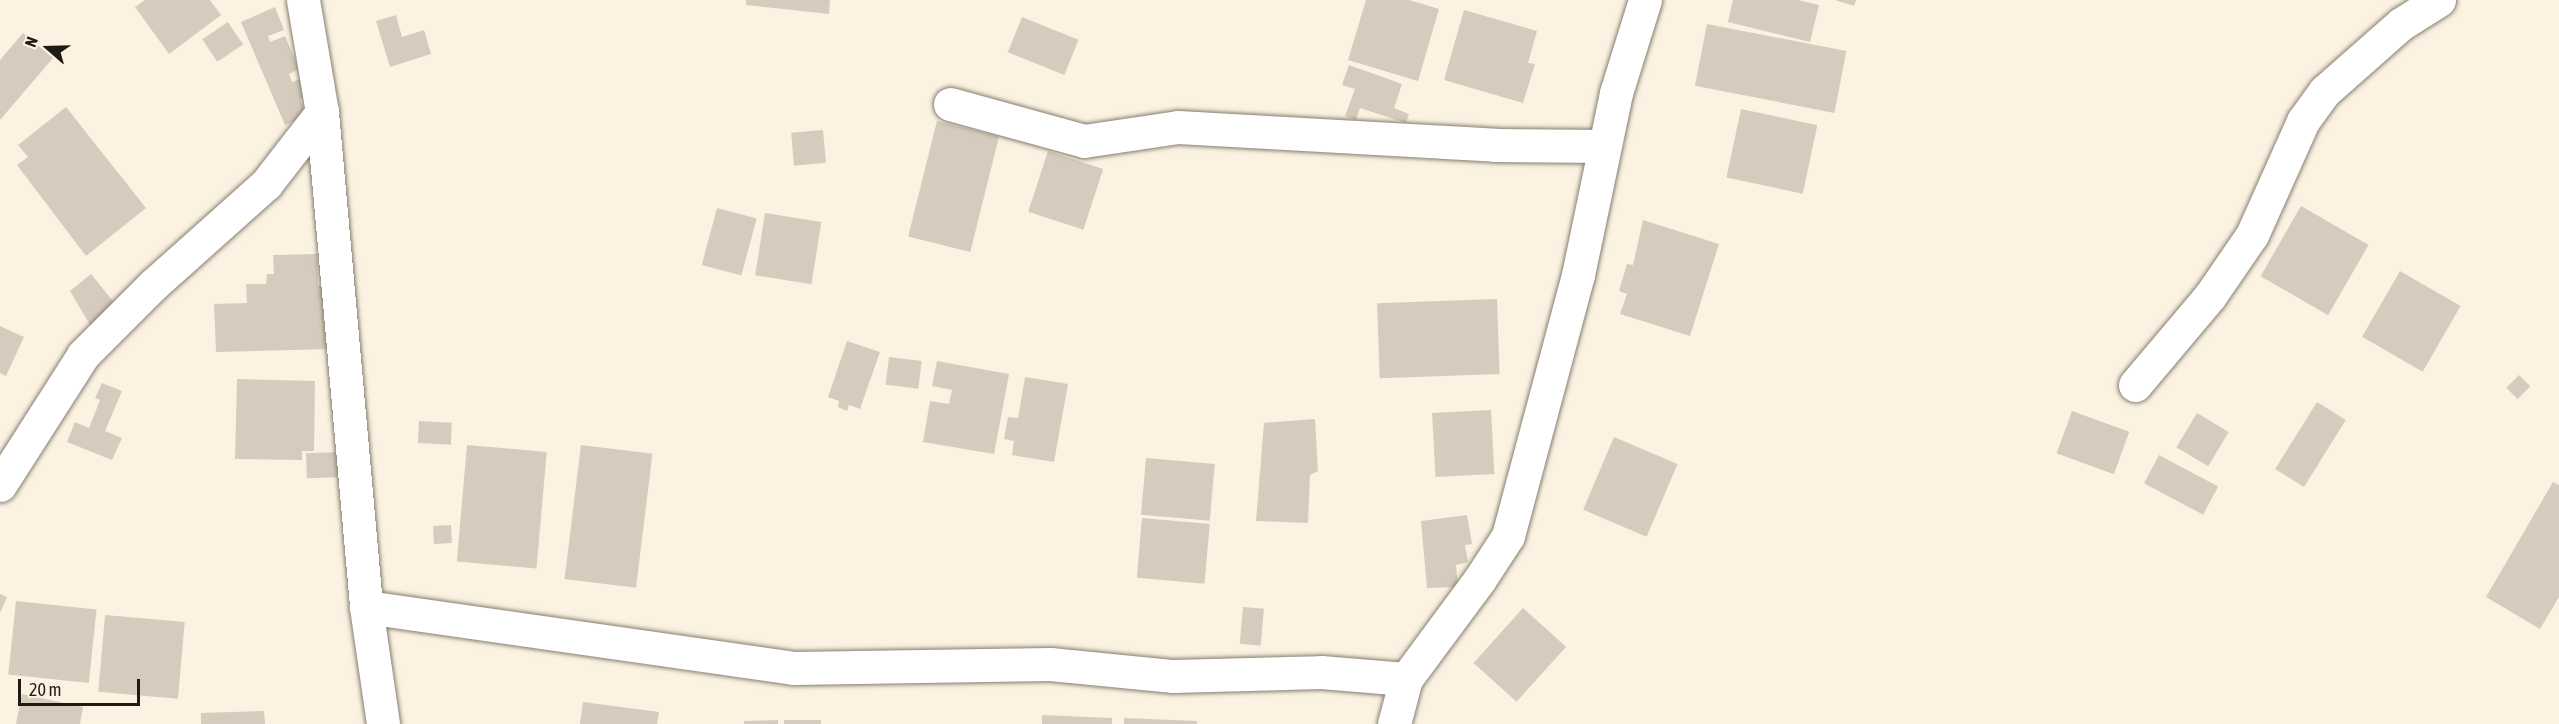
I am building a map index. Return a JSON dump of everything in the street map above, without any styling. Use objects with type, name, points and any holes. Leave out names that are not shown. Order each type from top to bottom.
[{"type":"street","points":[[303,0],[322,112],[366,607],[382,724]]},
{"type":"street","points":[[1394,724],[1406,679],[1480,579],[1508,536],[1578,275],[1604,146],[1645,0]]},
{"type":"street","points":[[2134,385],[2210,296],[2252,235],[2303,121],[2325,91],[2401,24],[2439,0]]},
{"type":"street","points":[[950,104],[1084,141],[1178,127],[1249,128],[1496,145],[1604,146]]},
{"type":"street","points":[[0,485],[82,355],[153,285],[266,184],[322,112]]},
{"type":"street","points":[[366,607],[793,668],[1050,664],[1173,676],[1321,672],[1406,679]]},
{"type":"building","points":[[145,0],[210,0],[221,15],[169,54],[135,7]]},
{"type":"building","points":[[746,0],[830,0],[829,14],[746,5]]},
{"type":"building","points":[[1366,0],[1409,0],[1439,9],[1418,81],[1348,60]]},
{"type":"building","points":[[1733,0],[1798,0],[1819,5],[1810,42],[1728,22]]},
{"type":"building","points":[[1835,0],[1856,0],[1854,6]]},
{"type":"building","points":[[275,7],[284,30],[268,36],[270,42],[285,36],[299,69],[289,74],[292,82],[300,79],[307,95],[300,99],[306,116],[285,125],[241,22]]},
{"type":"building","points":[[1464,10],[1537,31],[1528,63],[1535,64],[1523,103],[1444,80]]},
{"type":"building","points":[[396,15],[402,37],[424,30],[431,54],[390,67],[376,21]]},
{"type":"building","points":[[1022,17],[1079,40],[1064,75],[1008,52]]},
{"type":"building","points":[[228,22],[243,44],[217,62],[202,39]]},
{"type":"building","points":[[1707,24],[1846,51],[1834,113],[1695,86]]},
{"type":"building","points":[[23,33],[53,58],[0,120],[0,60]]},
{"type":"building","points":[[1349,65],[1402,84],[1394,108],[1409,114],[1406,123],[1360,108],[1356,120],[1345,116],[1355,89],[1342,85]]},
{"type":"building","points":[[66,107],[146,208],[86,256],[17,165],[28,157],[18,145]]},
{"type":"building","points":[[1741,109],[1817,125],[1803,194],[1726,177]]},
{"type":"building","points":[[937,121],[999,136],[970,252],[908,236]]},
{"type":"building","points":[[823,130],[826,163],[794,166],[791,133]]},
{"type":"building","points":[[1048,151],[1103,169],[1083,230],[1028,212]]},
{"type":"building","points":[[2301,206],[2369,245],[2328,315],[2260,276]]},
{"type":"building","points":[[717,208],[757,219],[741,276],[702,265]]},
{"type":"building","points":[[765,213],[821,222],[811,284],[755,275]]},
{"type":"building","points":[[1643,220],[1719,244],[1690,336],[1620,314],[1627,294],[1619,291],[1627,264],[1633,265]]},
{"type":"building","points":[[317,254],[318,286],[329,286],[330,349],[216,352],[214,304],[247,303],[246,284],[266,284],[267,274],[274,274],[273,255]]},
{"type":"building","points":[[2400,271],[2461,306],[2423,372],[2362,337]]},
{"type":"building","points":[[91,274],[120,310],[93,330],[70,291]]},
{"type":"building","points":[[1497,299],[1500,374],[1380,378],[1377,303]]},
{"type":"building","points":[[0,326],[24,337],[6,376],[0,373]]},
{"type":"building","points":[[847,341],[880,352],[860,409],[849,405],[847,411],[838,407],[839,401],[828,397]]},
{"type":"building","points":[[889,357],[922,361],[918,389],[886,385]]},
{"type":"building","points":[[937,361],[1009,374],[994,454],[923,442],[930,401],[949,404],[952,390],[932,386]]},
{"type":"building","points":[[2519,375],[2530,386],[2518,399],[2506,388]]},
{"type":"building","points":[[1025,377],[1068,384],[1054,462],[1012,455],[1014,441],[1004,439],[1008,417],[1018,418]]},
{"type":"building","points":[[237,379],[315,381],[314,451],[302,451],[302,460],[235,459]]},
{"type":"building","points":[[102,383],[122,391],[105,431],[122,438],[112,460],[67,442],[75,422],[89,428],[100,400],[95,398]]},
{"type":"building","points":[[2317,402],[2346,420],[2304,487],[2275,469]]},
{"type":"building","points":[[1491,410],[1494,474],[1435,477],[1432,413]]},
{"type":"building","points":[[2072,411],[2129,432],[2114,474],[2057,453]]},
{"type":"building","points":[[2197,413],[2229,432],[2208,466],[2176,447]]},
{"type":"building","points":[[1315,419],[1318,471],[1310,475],[1308,523],[1256,521],[1264,423]]},
{"type":"building","points":[[419,421],[452,423],[451,445],[418,443]]},
{"type":"building","points":[[1614,437],[1678,464],[1647,537],[1583,510]]},
{"type":"building","points":[[467,445],[547,452],[536,569],[457,562]]},
{"type":"building","points":[[581,445],[652,454],[636,588],[565,579]]},
{"type":"building","points":[[342,452],[343,477],[307,478],[306,453]]},
{"type":"building","points":[[2159,455],[2218,486],[2203,515],[2144,483]]},
{"type":"building","points":[[1146,458],[1215,464],[1210,521],[1141,515]]},
{"type":"building","points":[[2553,482],[2559,485],[2559,597],[2540,629],[2486,597]]},
{"type":"building","points":[[1467,515],[1472,544],[1465,545],[1468,562],[1456,565],[1458,587],[1427,588],[1421,521]]},
{"type":"building","points":[[1142,518],[1210,524],[1205,584],[1137,578]]},
{"type":"building","points":[[451,525],[452,543],[434,544],[433,526]]},
{"type":"building","points":[[0,594],[7,597],[0,613]]},
{"type":"building","points":[[16,601],[97,609],[89,683],[8,675]]},
{"type":"building","points":[[1243,607],[1264,609],[1261,646],[1240,644]]},
{"type":"building","points":[[1523,608],[1566,647],[1517,702],[1473,663]]},
{"type":"building","points":[[105,615],[185,622],[178,699],[98,692]]},
{"type":"building","points":[[22,694],[83,707],[80,724],[16,724]]},
{"type":"building","points":[[583,702],[659,712],[657,724],[580,724]]},
{"type":"building","points":[[264,711],[265,724],[201,724],[201,713]]},
{"type":"building","points":[[1042,715],[1112,718],[1112,724],[1042,724]]},
{"type":"building","points":[[1124,718],[1197,721],[1197,724],[1124,724]]},
{"type":"building","points":[[778,720],[778,724],[744,724],[744,721]]},
{"type":"building","points":[[784,720],[821,720],[821,724],[784,724]]}]
